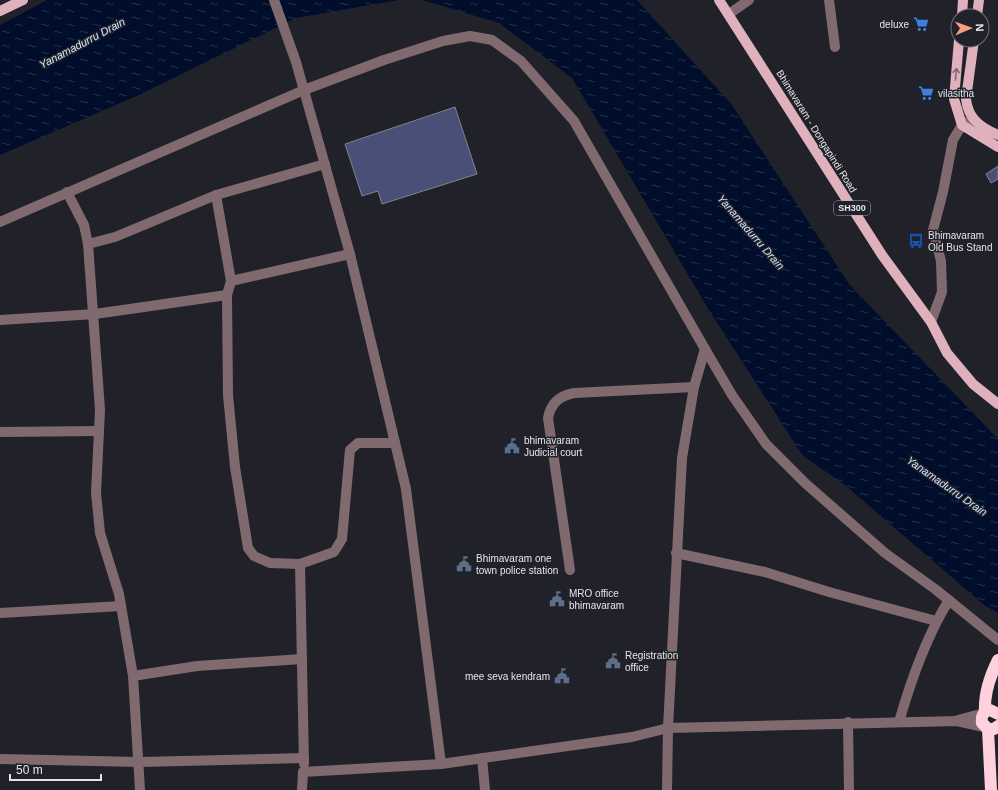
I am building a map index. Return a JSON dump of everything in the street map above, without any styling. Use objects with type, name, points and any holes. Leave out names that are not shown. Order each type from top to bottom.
[{"type":"highway","points":[[991,790],[994,756],[993,727],[981,718],[993,696],[991,674],[998,660]]},
{"type":"highway","points":[[985,712],[990,710],[998,714]]},
{"type":"main road","points":[[0,12],[23,0]]},
{"type":"main road","name":"Bhimavaram - Dongapindi Road","points":[[719,0],[882,255],[931,322],[946,353],[973,384],[998,404]]},
{"type":"main road","points":[[958,48],[954,99],[962,126],[998,147]]},
{"type":"main road","points":[[973,48],[966,100],[967,107],[973,119],[982,128],[998,135]]},
{"type":"street","points":[[274,0],[296,62],[350,254],[406,489],[441,764]]},
{"type":"street","points":[[729,14],[749,0]]},
{"type":"street","points":[[829,0],[835,47]]},
{"type":"street","points":[[0,222],[304,90],[384,60],[443,40],[470,36],[492,40],[521,61],[574,121],[704,350],[732,395],[766,444],[805,483],[885,553],[949,600],[998,640]]},
{"type":"street","points":[[931,322],[942,292],[941,261],[933,230],[943,192],[953,140],[962,126],[973,119]]},
{"type":"street","points":[[88,244],[116,237],[216,195],[325,164]]},
{"type":"street","points":[[67,192],[84,225],[88,244],[95,314],[100,410],[96,493],[100,533],[121,606],[133,676],[140,762],[140,790]]},
{"type":"street","points":[[216,195],[231,281],[227,295],[228,394],[235,467],[248,548],[254,556],[270,563],[300,564],[334,552],[342,539],[350,450],[358,444],[395,443]]},
{"type":"street","points":[[231,281],[350,254]]},
{"type":"street","points":[[0,320],[95,314],[227,295]]},
{"type":"street","points":[[667,790],[668,728],[682,458],[694,387],[704,350]]},
{"type":"street","points":[[570,570],[548,418],[550,408],[564,395],[574,393],[694,387]]},
{"type":"street","points":[[0,432],[99,431]]},
{"type":"street","points":[[676,553],[765,572],[829,592],[936,621]]},
{"type":"street","points":[[300,564],[304,758],[302,790]]},
{"type":"street","points":[[899,722],[906,696],[936,621],[949,600]]},
{"type":"street","points":[[0,613],[121,606]]},
{"type":"street","points":[[133,676],[197,666],[302,659]]},
{"type":"street","points":[[956,721],[985,712]]},
{"type":"street","points":[[303,772],[441,764],[632,737],[668,728],[848,722],[956,721],[993,727]]},
{"type":"street","points":[[848,722],[849,790]]},
{"type":"street","points":[[0,759],[140,762],[304,758]]},
{"type":"street","points":[[482,758],[485,790]]},
{"type":"water","name":"Yanamadurru Drain","points":[[47,0],[399,0],[296,18],[139,95],[0,155],[0,25]]},
{"type":"water","name":"Yanamadurru Drain","points":[[422,0],[637,0],[732,105],[849,284],[998,439],[998,613],[984,605],[845,485],[803,456],[710,312],[572,78],[499,23]]},
{"type":"building","points":[[455,107],[477,174],[382,204],[378,191],[362,196],[345,144]]},
{"type":"building","points":[[998,166],[998,179],[991,183],[986,174]]},
{"type":"place","name":"deluxe","points":[[921,24]]},
{"type":"place","name":"vilasitha","points":[[926,93]]},
{"type":"place","name":"Bhimavaram Old Bus Stand","points":[[916,241]]},
{"type":"place","name":"bhimavaram Judicial court","points":[[512,446]]},
{"type":"place","name":"Bhimavaram one town police station","points":[[464,564]]},
{"type":"place","name":"MRO office bhimavaram","points":[[557,599]]},
{"type":"place","name":"Registration office","points":[[613,661]]},
{"type":"place","name":"mee seva kendram","points":[[562,676]]}]
